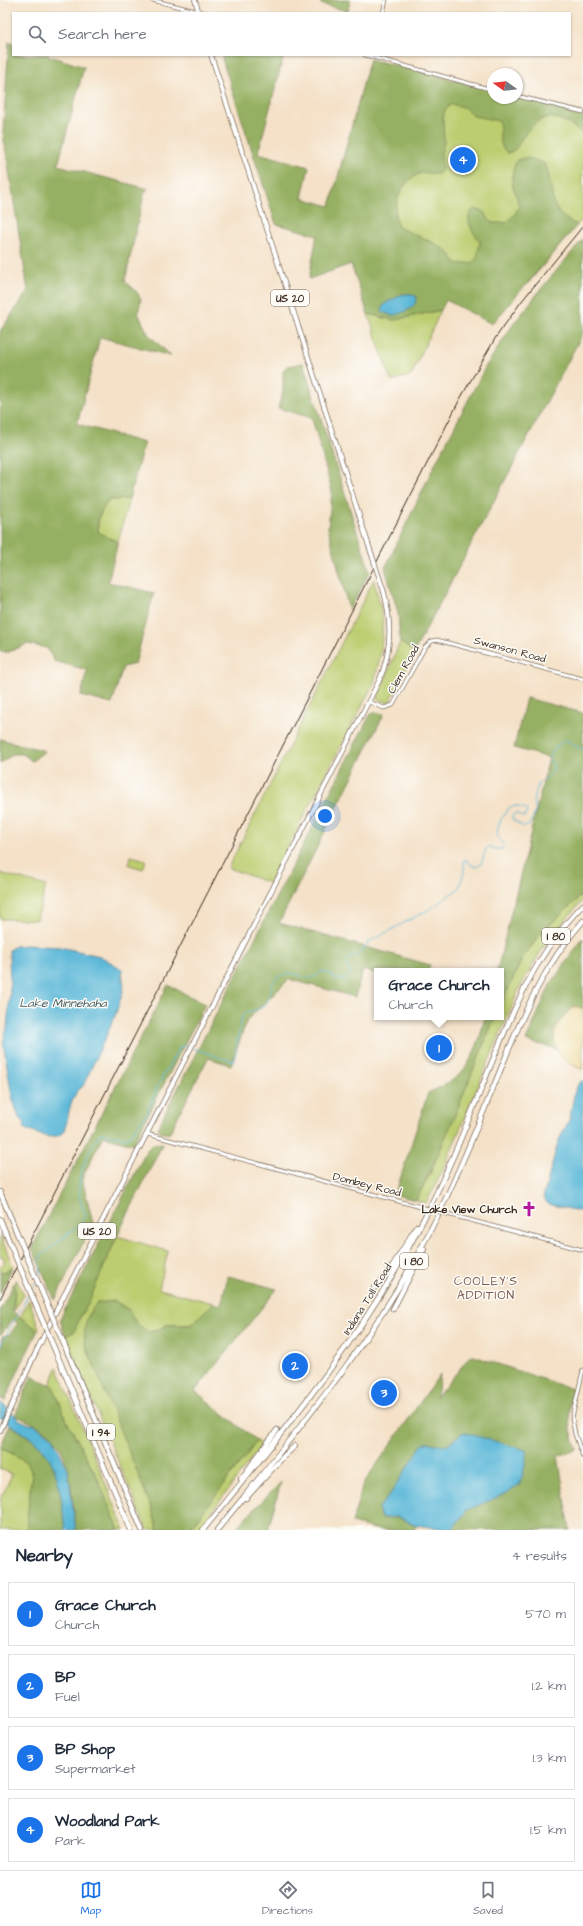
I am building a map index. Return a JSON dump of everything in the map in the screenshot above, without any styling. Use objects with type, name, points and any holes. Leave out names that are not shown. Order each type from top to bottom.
[{"type":"highway","name":"Indiana Toll Road","points":[[203,1530],[318,1386],[359,1330],[398,1267],[438,1191],[526,983],[548,946],[583,905]]},
{"type":"highway","name":"Indiana Toll Road","points":[[217,1530],[327,1392],[364,1341],[404,1278],[436,1220],[461,1165],[526,1008],[548,967],[583,920]]},
{"type":"highway","points":[[374,1288],[387,1275],[438,1191]]},
{"type":"highway","name":"I 94","points":[[0,1192],[142,1530]]},
{"type":"highway","name":"I 94","points":[[0,1219],[131,1530]]},
{"type":"highway","points":[[393,1309],[428,1240],[436,1220]]},
{"type":"highway","points":[[213,1518],[277,1430]]},
{"type":"highway","points":[[230,1514],[295,1446]]},
{"type":"main road","points":[[195,0],[198,12]]},
{"type":"main road","name":"US 20","points":[[1,1430],[36,1352],[146,1134],[381,677],[389,646],[390,621],[384,592],[211,56]]},
{"type":"street","points":[[152,0],[198,12]]},
{"type":"street","points":[[383,12],[386,0]]},
{"type":"street","points":[[372,56],[487,88]]},
{"type":"street","points":[[523,97],[583,112]]},
{"type":"street","name":"Swanson Road","points":[[432,641],[442,640],[583,679]]},
{"type":"street","name":"Clem Road","points":[[368,702],[384,708],[393,705],[424,649],[432,641]]},
{"type":"street","name":"Dombey Road","points":[[146,1134],[583,1250]]},
{"type":"street","points":[[583,1370],[572,1418],[575,1434],[583,1457]]},
{"type":"green space","points":[[322,0],[350,0],[348,11],[321,4]]},
{"type":"green space","points":[[9,42],[12,44],[12,56],[50,56],[84,67],[58,165],[148,189],[144,194],[125,281],[136,291],[141,299],[138,313],[148,334],[171,356],[100,337],[77,424],[144,443],[129,499],[109,500],[101,512],[98,520],[99,533],[118,542],[108,582],[154,593],[135,664],[123,667],[112,704],[81,696],[87,670],[54,661],[47,648],[27,644],[9,652],[0,652],[0,331],[28,291],[3,133]]},
{"type":"green space","points":[[223,56],[284,56],[258,153],[309,167],[302,198],[330,206],[370,59],[487,88],[487,104],[523,104],[523,98],[583,113],[583,134],[566,122],[558,119],[543,119],[536,122],[522,138],[515,149],[508,153],[502,147],[499,121],[474,116],[464,107],[451,104],[445,110],[443,117],[444,142],[441,154],[442,170],[438,174],[419,174],[412,178],[402,189],[396,212],[398,227],[440,246],[450,254],[457,264],[472,263],[477,258],[480,242],[470,226],[469,217],[471,213],[474,209],[483,211],[492,222],[508,222],[515,214],[519,206],[512,183],[512,174],[517,160],[528,158],[545,164],[555,206],[559,213],[577,225],[492,324],[446,300],[441,310],[394,320],[368,314],[351,264],[309,279],[317,235],[276,224],[222,59]],"holes":[[[403,294],[411,294],[417,297],[386,303]]]},
{"type":"green space","points":[[370,59],[487,96],[487,104],[523,103],[583,114],[583,218],[526,286],[323,234]]},
{"type":"green space","points":[[583,239],[583,333],[414,652],[400,642],[398,612],[385,568],[434,466],[486,366],[512,326]]},
{"type":"green space","points":[[441,310],[411,376],[391,381],[368,314],[394,320]]},
{"type":"green space","points":[[303,363],[370,572],[349,610],[328,528],[332,491],[312,418],[278,408],[283,391],[283,371],[287,366]]},
{"type":"green space","points":[[129,499],[118,542],[99,533],[98,523],[100,515],[109,500]]},
{"type":"green space","points":[[374,579],[383,619],[381,653],[374,683],[269,883],[228,868]]},
{"type":"green space","points":[[400,642],[414,652],[389,703],[379,700],[378,696]]},
{"type":"green space","points":[[526,698],[583,713],[583,894],[543,931],[523,957],[504,998],[504,968],[498,968],[549,758],[514,748]]},
{"type":"green space","points":[[375,712],[384,714],[279,923],[430,965],[429,968],[374,968],[374,973],[363,970],[355,997],[289,979],[247,1020],[231,1065],[208,1058],[169,1134],[160,1132],[158,1127],[370,715]]},
{"type":"green space","points":[[0,739],[45,751],[32,761],[23,754],[13,754],[0,764]]},
{"type":"green space","points":[[131,856],[146,860],[143,869],[129,865]]},
{"type":"green space","points":[[0,873],[46,886],[37,920],[0,919]]},
{"type":"green space","points":[[583,894],[583,900],[547,941],[520,987],[441,1174],[426,1203],[416,1200],[430,1174],[494,1020],[504,1020],[504,998],[523,957],[543,931]]},
{"type":"green space","points":[[583,938],[583,1009],[576,1006],[554,1037],[557,1049],[526,1041],[550,985]]},
{"type":"green space","points":[[168,985],[205,1004],[133,1144],[103,1136],[82,1178],[93,1223],[55,1300],[32,1248]]},
{"type":"green space","points":[[484,1020],[494,1020],[448,1132],[416,1200],[395,1195],[428,1093],[453,1080],[460,1074],[473,1054]]},
{"type":"green space","points":[[163,1143],[117,1236],[74,1332],[65,1336],[60,1319],[147,1150],[153,1144]]},
{"type":"green space","points":[[0,1235],[13,1267],[4,1272],[0,1271],[0,1266],[4,1264],[4,1257],[0,1257]]},
{"type":"green space","points":[[117,1236],[168,1251],[159,1289],[213,1303],[191,1325],[166,1325],[159,1330],[148,1332],[136,1323],[129,1310],[115,1301],[97,1303],[158,1530],[147,1530],[65,1336],[74,1331],[89,1301]]},
{"type":"green space","points":[[13,1267],[0,1293],[0,1271],[5,1272]]},
{"type":"green space","points":[[228,1276],[277,1289],[195,1391],[257,1441],[189,1530],[158,1530],[152,1509],[85,1343],[86,1322],[97,1303],[114,1301],[129,1310],[136,1323],[148,1332],[159,1330],[166,1325],[191,1325],[213,1303],[221,1305]]},
{"type":"green space","points":[[16,1279],[24,1295],[13,1312]]},
{"type":"green space","points":[[16,1279],[13,1312],[38,1330],[5,1401],[0,1398],[0,1355],[3,1336],[10,1334],[18,1323],[12,1319],[0,1336],[0,1310]]},
{"type":"green space","points":[[29,1300],[39,1328],[38,1330],[20,1317]]},
{"type":"green space","points":[[471,1355],[572,1389],[570,1420],[577,1450],[558,1456],[570,1530],[452,1530],[467,1510],[480,1504],[451,1444],[443,1446],[428,1442],[389,1496],[378,1508],[381,1518],[398,1517],[416,1525],[415,1530],[379,1530],[352,1523],[363,1484],[440,1374],[437,1397]]},
{"type":"green space","points":[[57,1367],[125,1530],[119,1530],[97,1477],[67,1421],[51,1384]]},
{"type":"green space","points":[[32,1375],[44,1383],[51,1384],[55,1391],[67,1421],[97,1477],[119,1530],[76,1530],[68,1469],[59,1446],[53,1437],[45,1430],[15,1415]]},
{"type":"green space","points":[[10,1425],[36,1442],[52,1463],[59,1485],[65,1530],[26,1530],[32,1473],[30,1468],[23,1460],[0,1448]]},
{"type":"green space","points":[[257,1441],[262,1445],[198,1530],[189,1530]]},
{"type":"green space","points":[[0,1448],[23,1460],[30,1468],[32,1473],[26,1530],[0,1530],[0,1501],[12,1474],[0,1469]]},
{"type":"green space","points":[[281,1482],[268,1530],[234,1530]]},
{"type":"sand","points":[[576,1006],[583,1009],[583,1069],[565,1059],[556,1047],[554,1041],[559,1024],[565,1015]]},
{"type":"water","points":[[403,294],[411,294],[417,297],[411,308],[393,316],[383,312],[382,308],[386,303]]},
{"type":"water","name":"Lake Minnehaha","points":[[26,945],[60,947],[100,956],[122,969],[124,989],[114,1019],[83,1086],[75,1095],[66,1126],[62,1133],[55,1137],[42,1135],[23,1128],[25,1124],[19,1118],[12,1097],[3,1042],[7,1028],[10,993],[9,950],[15,946]]},
{"type":"water","points":[[583,1080],[583,1212],[548,1204],[543,1198],[558,1142],[569,1120],[575,1090],[579,1083]]},
{"type":"water","points":[[0,1402],[20,1420],[35,1425],[53,1437],[68,1470],[76,1530],[65,1530],[59,1484],[51,1462],[38,1444],[0,1418]]},
{"type":"water","points":[[463,1432],[526,1450],[526,1462],[520,1484],[505,1494],[467,1510],[452,1530],[416,1525],[398,1517],[381,1518],[378,1508],[389,1496],[422,1445],[428,1442],[444,1445],[454,1440]]},
{"type":"waterway","points":[[192,1048],[223,1059],[234,1061],[242,1016],[245,1012],[257,1010],[264,1006],[270,996],[272,984],[275,979],[282,975],[288,973],[311,978],[322,971],[338,980],[345,979],[351,974],[346,964],[348,959],[360,953],[369,942],[435,906],[459,888],[464,872],[464,860],[466,859],[471,865],[477,867],[481,864],[486,849],[490,846],[494,849],[502,849],[504,844],[497,836],[498,828],[502,817],[510,807],[516,806],[526,809],[527,812],[524,817],[515,813],[512,816],[513,820],[524,827],[530,825],[536,809],[533,801],[539,782],[549,777],[552,773],[554,767],[549,759],[557,746],[565,740],[569,741],[572,745],[583,749]]},
{"type":"waterway","points":[[38,1279],[40,1273],[41,1256],[80,1224],[86,1215],[79,1194],[79,1185],[84,1165],[98,1136],[101,1133],[128,1138],[147,1113],[159,1083],[179,1048],[184,1045],[189,1047]]},
{"type":"waterway","points":[[32,1290],[36,1282]]},
{"type":"waterway","points":[[0,1346],[29,1294]]},
{"type":"railway","points":[[0,1299],[460,399],[496,337],[521,302],[583,226]]},
{"type":"place","name":"Woodland Park","points":[[463,160]]},
{"type":"place","name":"Grace Church","points":[[439,1048]]},
{"type":"place","name":"Lake View Church","points":[[529,1209]]},
{"type":"place","name":"BP","points":[[295,1366]]},
{"type":"place","name":"BP Shop","points":[[384,1393]]},
{"type":"district","name":"COOLEY’S ADDITION","points":[[486,1288]]}]
